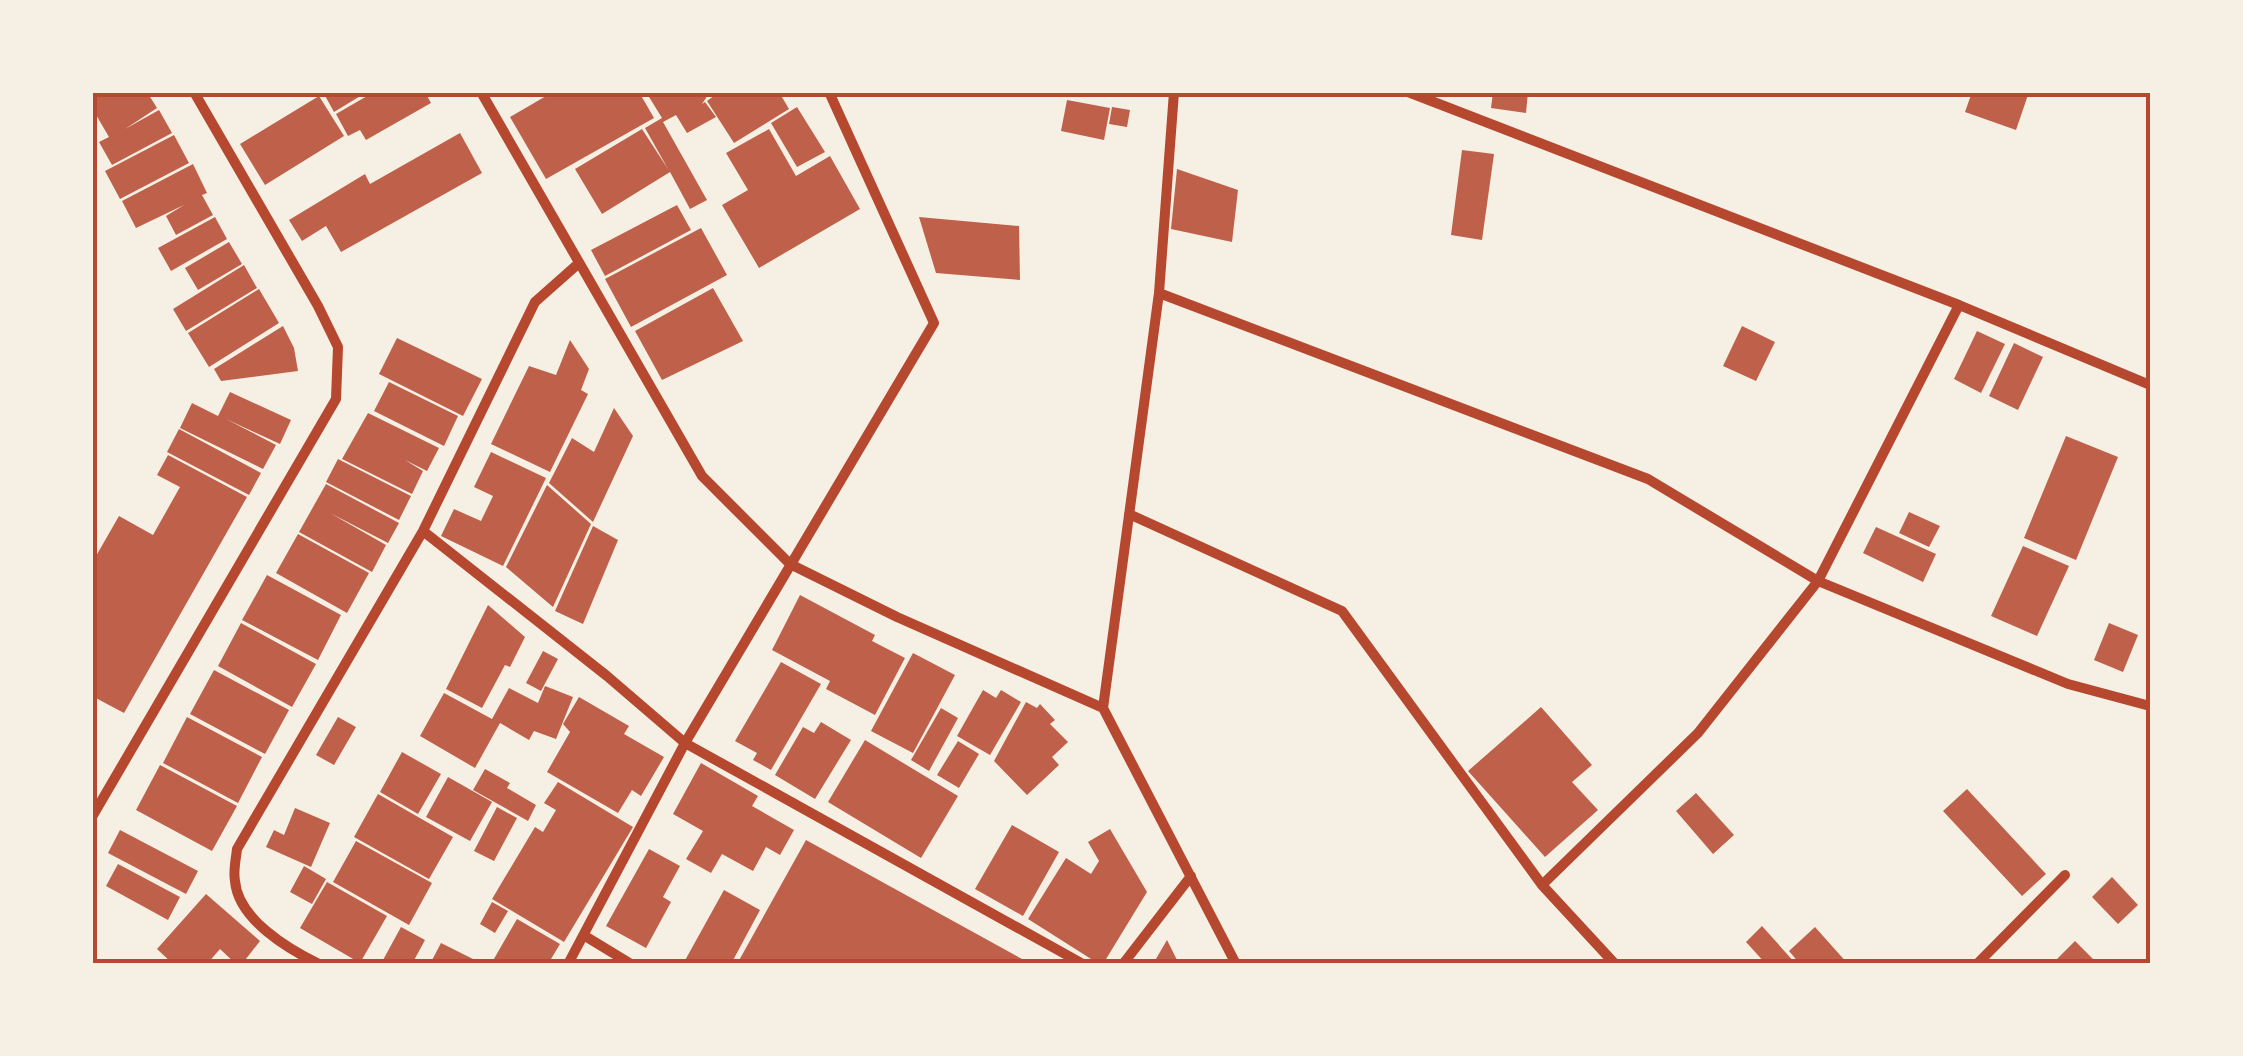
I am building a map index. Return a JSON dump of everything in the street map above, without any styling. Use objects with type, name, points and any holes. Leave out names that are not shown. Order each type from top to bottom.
[{"type":"street","points":[[92,817],[336,399],[338,348],[318,306],[194,92]]},
{"type":"street","points":[[480,92],[702,476],[790,564],[897,618],[1104,708]]},
{"type":"street","points":[[568,964],[685,743],[934,323],[829,92]]},
{"type":"street","points":[[1174,92],[1159,292],[1104,708],[1236,964]]},
{"type":"street","points":[[1408,92],[1959,306],[2150,386]]},
{"type":"street","points":[[320,964],[256,924],[234,884],[237,849],[423,531],[536,302],[579,263]]},
{"type":"street","points":[[1159,292],[1648,479],[1818,581],[2068,684],[2150,706]]},
{"type":"street","points":[[1542,885],[1698,734],[1818,581],[1959,306]]},
{"type":"street","points":[[1130,514],[1342,611],[1542,885],[1614,964]]},
{"type":"street","points":[[423,531],[607,676],[685,743],[1083,964]]},
{"type":"street","points":[[1977,964],[2065,875]]},
{"type":"street","points":[[1122,964],[1191,876]]},
{"type":"street","points":[[585,936],[630,964]]},
{"type":"building","points":[[92,92],[147,92],[157,108],[125,129],[159,110],[172,133],[112,165],[99,142],[109,137],[92,108]]},
{"type":"building","points":[[323,92],[361,92],[362,95],[334,112]]},
{"type":"building","points":[[374,92],[425,92],[431,103],[366,140],[360,130],[348,136],[336,114]]},
{"type":"building","points":[[553,92],[639,92],[654,118],[546,179],[510,117]]},
{"type":"building","points":[[646,92],[710,92],[702,104],[705,102],[716,117],[687,133],[676,115],[663,122],[707,200],[690,209],[670,172],[602,214],[575,169],[642,129],[668,169],[645,128],[662,118]]},
{"type":"building","points":[[719,92],[779,92],[789,109],[734,143],[707,101]]},
{"type":"building","points":[[1493,92],[1528,92],[1526,113],[1491,108]]},
{"type":"building","points":[[1972,92],[2029,92],[2016,130],[1965,112]]},
{"type":"building","points":[[319,96],[344,136],[265,185],[240,144]]},
{"type":"building","points":[[1067,100],[1110,108],[1104,140],[1061,131]]},
{"type":"building","points":[[797,107],[825,152],[797,167],[771,123]]},
{"type":"building","points":[[1112,107],[1130,110],[1127,127],[1109,124]]},
{"type":"building","points":[[769,129],[796,176],[830,156],[860,209],[759,268],[722,205],[748,190],[726,153]]},
{"type":"building","points":[[460,133],[482,173],[341,252],[326,226],[302,241],[289,220],[365,174],[370,184]]},
{"type":"building","points":[[174,135],[189,163],[120,199],[105,171]]},
{"type":"building","points":[[1462,150],[1494,154],[1482,240],[1451,235]]},
{"type":"building","points":[[193,164],[213,215],[176,235],[166,216],[184,205],[136,228],[122,201]]},
{"type":"building","points":[[1177,169],[1238,190],[1232,242],[1171,229]]},
{"type":"building","points":[[677,205],[691,230],[605,276],[591,250]]},
{"type":"building","points":[[215,217],[227,239],[171,271],[158,248]]},
{"type":"building","points":[[919,217],[1019,226],[1020,280],[936,273]]},
{"type":"building","points":[[701,228],[727,275],[631,327],[605,279]]},
{"type":"building","points":[[229,242],[242,264],[198,290],[185,268]]},
{"type":"building","points":[[244,265],[257,288],[186,331],[173,309]]},
{"type":"building","points":[[713,288],[743,341],[662,380],[635,331]]},
{"type":"building","points":[[259,289],[279,323],[209,367],[188,333]]},
{"type":"building","points":[[283,326],[294,348],[298,371],[221,381],[214,369]]},
{"type":"building","points":[[1742,326],[1775,342],[1756,381],[1723,366]]},
{"type":"building","points":[[1977,331],[2005,344],[1981,393],[1954,379]]},
{"type":"building","points":[[397,338],[482,379],[463,416],[379,374]]},
{"type":"building","points":[[570,340],[589,369],[581,390],[588,394],[550,472],[491,444],[529,366],[556,375]]},
{"type":"building","points":[[2014,343],[2043,357],[2018,410],[1989,396]]},
{"type":"building","points":[[389,382],[458,416],[444,446],[374,411]]},
{"type":"building","points":[[230,392],[291,420],[280,444],[226,419],[276,445],[263,469],[180,428],[192,403],[218,416]]},
{"type":"building","points":[[614,408],[633,436],[593,522],[549,483],[572,438],[594,452]]},
{"type":"building","points":[[368,413],[439,448],[427,471],[405,460],[423,471],[412,494],[342,459]]},
{"type":"building","points":[[179,429],[261,473],[249,495],[167,452]]},
{"type":"building","points":[[2066,436],[2118,457],[2076,560],[2024,538]]},
{"type":"building","points":[[491,452],[546,478],[503,566],[441,536],[454,509],[481,521],[493,496],[474,487]]},
{"type":"building","points":[[168,455],[247,497],[124,713],[92,696],[92,563],[119,516],[153,535],[180,487],[157,475]]},
{"type":"building","points":[[338,459],[411,496],[399,520],[326,482]]},
{"type":"building","points":[[326,484],[399,523],[388,543],[330,513],[386,545],[372,572],[299,532]]},
{"type":"building","points":[[547,485],[591,524],[553,607],[506,567]]},
{"type":"building","points":[[1909,512],[1940,526],[1929,547],[1899,533]]},
{"type":"building","points":[[593,526],[618,540],[583,624],[555,611]]},
{"type":"building","points":[[1876,527],[1936,554],[1923,582],[1863,553]]},
{"type":"building","points":[[298,534],[369,573],[347,613],[276,573]]},
{"type":"building","points":[[2023,546],[2069,566],[2037,636],[1991,616]]},
{"type":"building","points":[[267,575],[341,615],[318,660],[242,620]]},
{"type":"building","points":[[800,595],[875,635],[872,641],[905,658],[875,715],[826,689],[830,681],[772,650]]},
{"type":"building","points":[[488,605],[525,637],[482,708],[446,689]]},
{"type":"building","points":[[241,623],[316,664],[292,707],[218,666]]},
{"type":"building","points":[[2109,623],[2138,635],[2123,672],[2094,660]]},
{"type":"building","points":[[543,651],[558,659],[541,691],[526,683]]},
{"type":"building","points":[[913,653],[955,675],[913,753],[871,731]]},
{"type":"building","points":[[781,662],[821,684],[771,770],[753,760],[757,753],[735,741]]},
{"type":"building","points":[[214,670],[289,710],[265,754],[190,714]]},
{"type":"building","points":[[545,686],[573,697],[556,739],[534,731],[529,740],[500,723],[475,768],[420,736],[444,693],[492,719],[509,688],[538,703]]},
{"type":"building","points":[[983,690],[996,698],[1001,690],[1021,702],[990,755],[957,736]]},
{"type":"building","points":[[579,697],[629,726],[624,734],[664,757],[641,796],[632,790],[618,813],[547,772],[570,732],[563,724]]},
{"type":"building","points":[[1026,702],[1037,708],[1040,704],[1055,720],[1050,724],[1068,742],[1052,757],[1059,765],[1027,795],[994,761]]},
{"type":"building","points":[[1541,707],[1592,765],[1572,782],[1598,810],[1545,857],[1468,771]]},
{"type":"building","points":[[941,708],[958,718],[929,771],[911,760]]},
{"type":"building","points":[[187,717],[262,757],[238,803],[163,763]]},
{"type":"building","points":[[338,717],[356,727],[334,765],[316,755]]},
{"type":"building","points":[[821,722],[851,740],[815,799],[775,775],[803,727],[814,733]]},
{"type":"building","points":[[865,740],[958,796],[921,858],[828,802]]},
{"type":"building","points":[[958,741],[979,754],[959,788],[937,775]]},
{"type":"building","points":[[402,752],[441,774],[418,814],[380,792]]},
{"type":"building","points":[[701,763],[758,796],[752,806],[794,830],[780,855],[766,847],[753,871],[722,854],[711,873],[686,859],[703,831],[673,814]]},
{"type":"building","points":[[160,765],[237,806],[212,851],[136,810]]},
{"type":"building","points":[[485,769],[536,805],[528,821],[473,790]]},
{"type":"building","points":[[448,777],[492,802],[470,841],[426,817]]},
{"type":"building","points":[[558,782],[633,827],[564,942],[492,899],[535,827],[543,832],[556,810],[544,803]]},
{"type":"building","points":[[1967,789],[2046,874],[2022,896],[1943,811]]},
{"type":"building","points":[[1696,793],[1734,835],[1713,854],[1676,811]]},
{"type":"building","points":[[378,794],[453,837],[429,879],[354,837]]},
{"type":"building","points":[[497,807],[517,818],[494,861],[474,851]]},
{"type":"building","points":[[295,808],[330,823],[311,867],[266,847],[274,830],[284,835]]},
{"type":"building","points":[[1012,825],[1059,852],[1023,916],[975,889]]},
{"type":"building","points":[[1110,829],[1147,892],[1103,964],[1099,964],[1028,919],[1066,858],[1091,874],[1099,861],[1088,842]]},
{"type":"building","points":[[120,830],[198,871],[186,894],[108,853]]},
{"type":"building","points":[[806,840],[1031,964],[737,964]]},
{"type":"building","points":[[356,841],[432,883],[409,925],[333,882]]},
{"type":"building","points":[[649,849],[680,866],[663,897],[671,902],[646,948],[606,926]]},
{"type":"building","points":[[118,864],[180,897],[168,920],[106,886]]},
{"type":"building","points":[[304,866],[326,879],[312,904],[290,892]]},
{"type":"building","points":[[2112,877],[2138,905],[2118,924],[2092,897]]},
{"type":"building","points":[[327,882],[387,916],[360,963],[300,928]]},
{"type":"building","points":[[724,890],[760,910],[731,964],[683,964]]},
{"type":"building","points":[[206,894],[260,941],[242,964],[236,964],[220,949],[207,964],[173,964],[157,949]]},
{"type":"building","points":[[492,902],[508,911],[495,933],[480,924]]},
{"type":"building","points":[[517,919],[560,944],[548,964],[491,964]]},
{"type":"building","points":[[1762,926],[1796,964],[1766,964],[1746,942]]},
{"type":"building","points":[[401,927],[425,940],[412,964],[389,964],[383,960]]},
{"type":"building","points":[[1815,927],[1848,964],[1800,964],[1789,951]]},
{"type":"building","points":[[1167,940],[1179,964],[1153,964]]},
{"type":"building","points":[[2075,941],[2093,959],[2089,964],[2061,964],[2057,959]]},
{"type":"building","points":[[441,943],[483,964],[430,964]]}]
